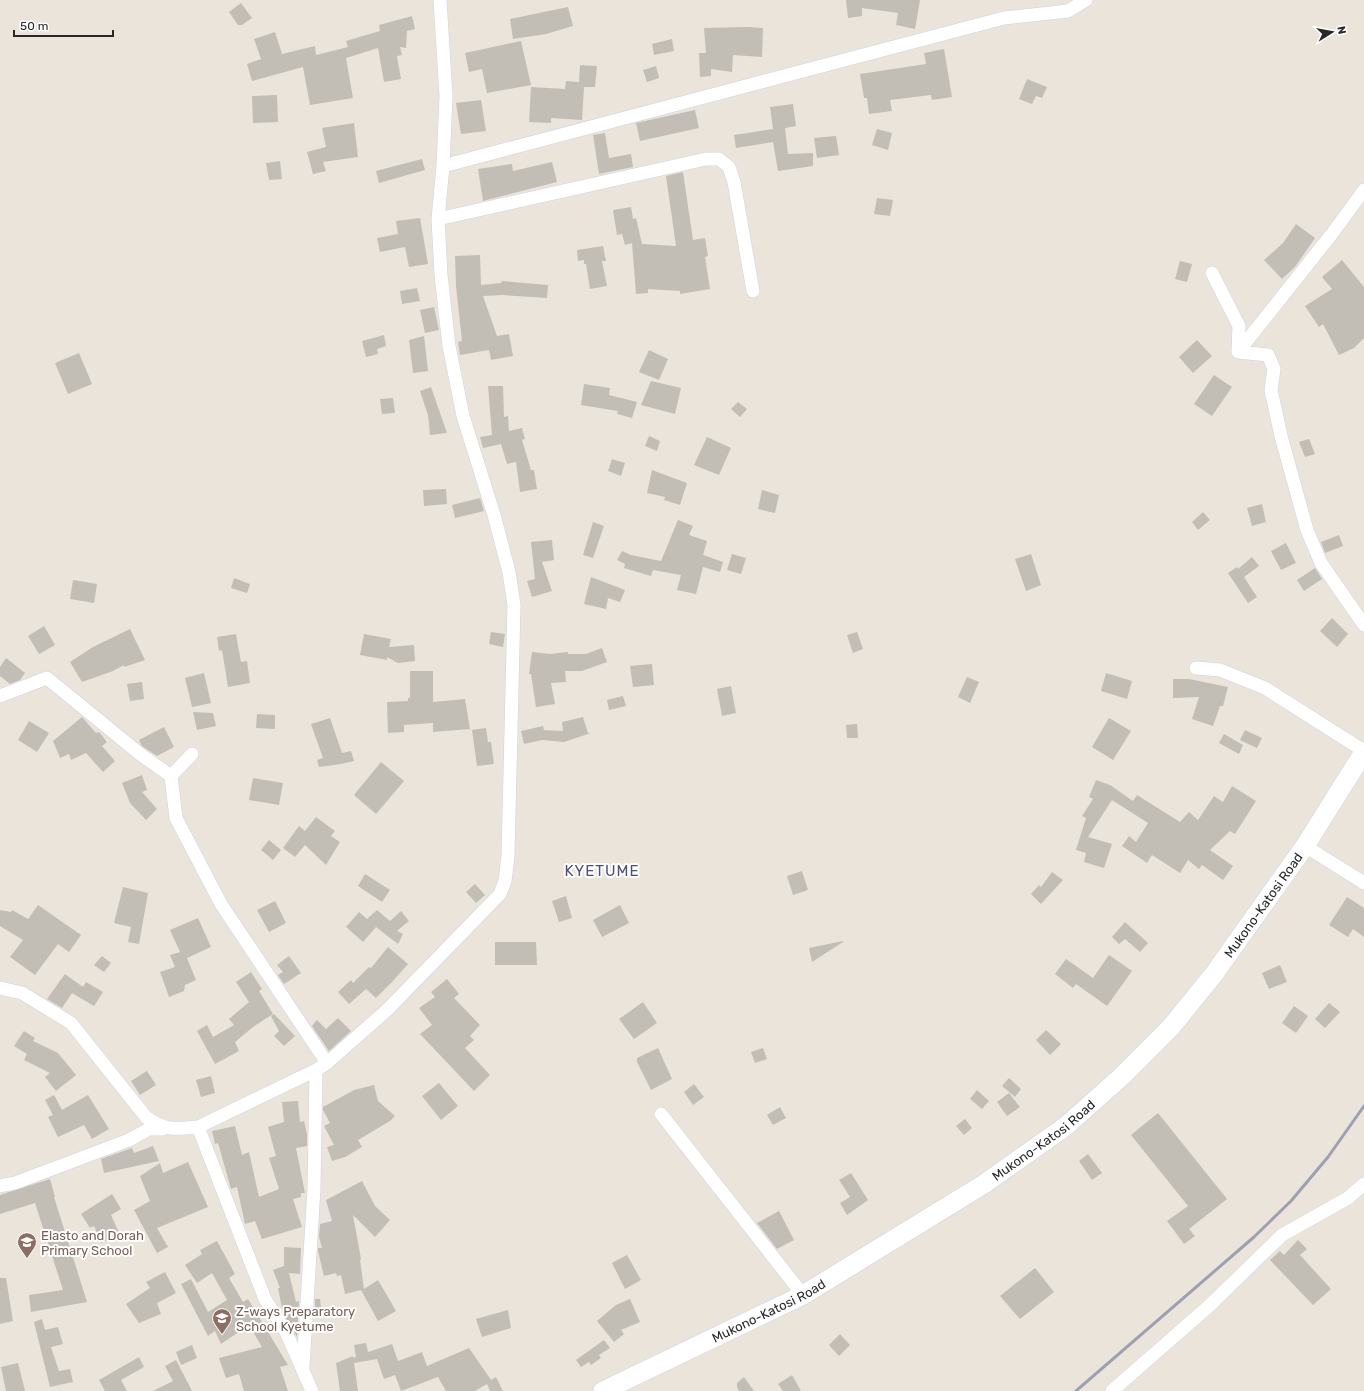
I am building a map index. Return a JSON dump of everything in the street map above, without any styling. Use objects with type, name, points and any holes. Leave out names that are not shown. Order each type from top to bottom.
[{"type":"main road","name":"Mukono-Katosi Road","points":[[603,1391],[803,1295],[984,1184],[1066,1126],[1106,1091],[1171,1027],[1214,974],[1304,846],[1364,751]]},
{"type":"street","points":[[0,1186],[15,1183],[128,1140],[149,1129],[198,1127],[322,1067],[387,1010],[500,894],[505,881],[508,867],[514,604],[509,572],[494,515],[463,416],[449,346],[441,275],[438,219],[443,166],[446,96],[440,0]]},
{"type":"street","points":[[443,166],[1004,18],[1068,11],[1086,0]]},
{"type":"street","points":[[438,219],[706,159],[719,159],[729,167],[734,182],[753,291]]},
{"type":"street","points":[[1238,352],[1364,190]]},
{"type":"street","points":[[1212,273],[1239,326],[1238,352]]},
{"type":"street","points":[[1238,352],[1268,355],[1274,369],[1271,390],[1280,436],[1307,530],[1321,563],[1364,625]]},
{"type":"street","points":[[1196,668],[1220,670],[1265,688],[1364,751]]},
{"type":"street","points":[[0,696],[47,678],[140,754],[171,776],[176,818],[221,904],[322,1067],[303,1369]]},
{"type":"street","points":[[171,776],[192,754]]},
{"type":"street","points":[[1304,846],[1364,883]]},
{"type":"street","points":[[0,988],[22,993],[71,1023],[146,1117],[157,1126],[171,1129]]},
{"type":"street","points":[[660,1114],[803,1295]]},
{"type":"street","points":[[198,1127],[265,1299],[286,1332],[312,1391]]},
{"type":"street","points":[[1112,1391],[1209,1306],[1282,1235],[1348,1198],[1364,1184]]},
{"type":"building","points":[[846,0],[920,0],[915,29],[896,25],[898,13],[862,8],[862,16],[848,18]]},
{"type":"building","points":[[241,3],[252,18],[242,25],[238,25],[229,12]]},
{"type":"building","points":[[568,7],[573,26],[546,34],[513,39],[510,19]]},
{"type":"building","points":[[412,16],[415,29],[407,31],[406,48],[400,47],[402,55],[397,56],[401,79],[384,82],[378,48],[346,58],[353,98],[310,105],[303,67],[252,81],[247,64],[261,59],[254,39],[275,32],[282,54],[315,46],[316,55],[348,47],[346,41],[380,31],[379,25]]},
{"type":"building","points":[[704,28],[763,28],[762,57],[733,55],[732,72],[711,69],[711,76],[700,77],[699,53],[706,53]]},
{"type":"building","points":[[672,39],[674,51],[654,55],[652,44]]},
{"type":"building","points":[[521,41],[531,85],[487,93],[482,69],[469,72],[465,53]]},
{"type":"building","points":[[944,49],[952,97],[932,100],[931,95],[890,100],[892,111],[869,114],[867,98],[864,98],[860,74],[926,64],[924,53]]},
{"type":"building","points":[[580,65],[597,66],[595,87],[584,87],[582,120],[551,118],[551,123],[529,122],[531,87],[565,89],[566,81],[579,82]]},
{"type":"building","points":[[656,66],[659,78],[647,82],[643,70]]},
{"type":"building","points":[[1027,79],[1047,87],[1042,98],[1036,96],[1032,104],[1019,99]]},
{"type":"building","points":[[277,95],[278,122],[253,123],[252,96]]},
{"type":"building","points":[[481,100],[486,131],[461,134],[456,103]]},
{"type":"building","points":[[793,104],[796,126],[785,128],[788,154],[813,153],[813,166],[778,171],[773,142],[736,148],[734,135],[773,129],[770,107]]},
{"type":"building","points":[[695,110],[699,128],[640,141],[636,123]]},
{"type":"building","points":[[354,123],[358,157],[323,162],[326,171],[313,174],[307,152],[326,147],[322,128]]},
{"type":"building","points":[[877,129],[892,133],[888,150],[872,145]]},
{"type":"building","points":[[605,133],[609,158],[631,154],[633,167],[599,174],[593,135]]},
{"type":"building","points":[[836,136],[839,155],[817,158],[814,138]]},
{"type":"building","points":[[422,159],[425,170],[379,183],[376,171]]},
{"type":"building","points":[[280,161],[282,179],[269,180],[266,163]]},
{"type":"building","points":[[552,162],[557,182],[483,201],[478,169],[512,164],[513,171]]},
{"type":"building","points":[[683,172],[693,240],[705,238],[708,256],[705,257],[710,289],[680,294],[680,291],[648,289],[648,293],[636,294],[632,243],[625,245],[622,234],[617,235],[613,210],[631,207],[633,219],[636,218],[642,244],[676,246],[666,176]]},
{"type":"building","points":[[877,198],[893,200],[890,216],[874,214]]},
{"type":"building","points":[[420,218],[428,264],[409,267],[405,247],[380,252],[377,238],[398,234],[396,221]]},
{"type":"building","points":[[1296,224],[1315,238],[1295,267],[1282,279],[1264,260],[1283,243]]},
{"type":"building","points":[[603,246],[606,261],[602,261],[607,286],[590,289],[586,264],[584,264],[584,260],[578,261],[577,250]]},
{"type":"building","points":[[480,255],[481,285],[501,283],[502,281],[548,285],[547,298],[502,295],[483,296],[497,336],[509,334],[513,356],[491,360],[489,350],[460,355],[458,342],[462,341],[456,286],[455,256]]},
{"type":"building","points":[[1342,260],[1364,287],[1364,338],[1354,348],[1339,355],[1323,324],[1319,327],[1305,306],[1332,289],[1322,277]]},
{"type":"building","points":[[1180,261],[1192,264],[1187,282],[1175,279]]},
{"type":"building","points":[[417,288],[420,301],[402,304],[400,291]]},
{"type":"building","points":[[434,307],[439,330],[425,333],[420,310]]},
{"type":"building","points":[[384,335],[386,346],[377,349],[378,354],[366,357],[362,341]]},
{"type":"building","points":[[424,336],[428,371],[413,373],[409,340]]},
{"type":"building","points":[[1197,340],[1212,356],[1193,373],[1179,357]]},
{"type":"building","points":[[649,350],[668,359],[659,380],[639,372]]},
{"type":"building","points":[[79,353],[92,384],[68,394],[55,363]]},
{"type":"building","points":[[1214,375],[1232,387],[1212,416],[1194,404]]},
{"type":"building","points":[[651,381],[681,388],[675,414],[641,405]]},
{"type":"building","points":[[584,384],[610,388],[609,395],[637,402],[632,418],[617,414],[618,411],[581,405]]},
{"type":"building","points":[[488,386],[503,386],[504,417],[508,416],[509,431],[522,428],[525,439],[522,440],[531,470],[534,470],[537,489],[520,492],[516,462],[507,464],[501,444],[483,448],[480,437],[492,435]]},
{"type":"building","points":[[431,387],[447,433],[430,435],[428,415],[420,391]]},
{"type":"building","points":[[393,398],[395,413],[382,414],[380,399]]},
{"type":"building","points":[[738,402],[747,409],[740,417],[731,409]]},
{"type":"building","points":[[649,436],[660,441],[657,451],[645,446]]},
{"type":"building","points":[[707,437],[731,448],[719,475],[694,465]]},
{"type":"building","points":[[1309,439],[1315,454],[1305,457],[1299,442]]},
{"type":"building","points":[[612,459],[625,463],[621,476],[608,471]]},
{"type":"building","points":[[652,470],[687,483],[680,505],[664,500],[665,497],[647,493]]},
{"type":"building","points":[[446,489],[447,504],[424,506],[423,490]]},
{"type":"building","points":[[762,490],[779,495],[775,513],[758,509]]},
{"type":"building","points":[[480,498],[484,511],[455,518],[452,505]]},
{"type":"building","points":[[1262,504],[1266,522],[1252,526],[1247,508]]},
{"type":"building","points":[[1203,512],[1210,520],[1198,530],[1192,522]]},
{"type":"building","points":[[678,520],[693,526],[689,535],[707,541],[703,555],[723,562],[720,572],[703,567],[696,594],[677,590],[681,575],[653,570],[651,576],[624,568],[625,564],[617,560],[622,551],[631,555],[661,561]]},
{"type":"building","points":[[593,522],[604,526],[593,558],[583,555]]},
{"type":"building","points":[[1339,535],[1343,546],[1325,553],[1321,542]]},
{"type":"building","points":[[552,540],[554,560],[542,562],[552,591],[532,597],[527,581],[535,579],[531,542]]},
{"type":"building","points":[[1286,543],[1296,563],[1281,570],[1271,551]]},
{"type":"building","points":[[732,554],[746,558],[741,574],[727,570]]},
{"type":"building","points":[[1031,554],[1041,585],[1026,591],[1015,559]]},
{"type":"building","points":[[1252,557],[1259,566],[1244,577],[1257,597],[1248,603],[1228,573],[1237,567],[1238,569]]},
{"type":"building","points":[[1315,568],[1322,579],[1304,591],[1297,580]]},
{"type":"building","points":[[591,577],[625,590],[620,602],[608,598],[606,609],[584,604]]},
{"type":"building","points":[[234,578],[250,584],[247,593],[231,588]]},
{"type":"building","points":[[73,580],[97,584],[94,603],[70,599]]},
{"type":"building","points":[[1332,618],[1348,634],[1337,647],[1320,631]]},
{"type":"building","points":[[44,626],[55,645],[39,654],[28,636]]},
{"type":"building","points":[[130,629],[145,660],[124,667],[124,665],[113,671],[82,682],[70,662],[93,647]]},
{"type":"building","points":[[491,632],[505,634],[503,647],[489,644]]},
{"type":"building","points":[[857,632],[863,649],[853,653],[847,635]]},
{"type":"building","points":[[236,634],[241,662],[247,661],[250,683],[228,687],[222,650],[219,651],[217,637]]},
{"type":"building","points":[[364,634],[391,639],[389,647],[414,645],[415,661],[398,663],[387,657],[387,660],[360,655]]},
{"type":"building","points":[[602,648],[607,662],[582,671],[565,671],[566,682],[551,683],[555,704],[536,707],[531,674],[529,674],[532,652],[550,654],[568,652],[568,654],[586,654]]},
{"type":"building","points":[[6,658],[25,673],[20,680],[10,684],[0,676],[0,667]]},
{"type":"building","points":[[652,664],[654,685],[633,687],[630,666]]},
{"type":"building","points":[[410,671],[433,671],[433,702],[465,699],[470,729],[433,732],[433,723],[404,725],[404,732],[388,733],[387,702],[408,701],[408,698],[410,698]]},
{"type":"building","points":[[204,673],[211,703],[192,707],[185,678]]},
{"type":"building","points":[[1106,673],[1132,681],[1127,699],[1101,691]]},
{"type":"building","points":[[967,677],[979,682],[970,703],[958,697]]},
{"type":"building","points":[[1173,679],[1189,679],[1228,687],[1223,706],[1220,706],[1213,726],[1192,719],[1199,697],[1173,698]]},
{"type":"building","points":[[142,682],[144,699],[130,701],[127,684]]},
{"type":"building","points":[[731,686],[736,713],[722,716],[717,689]]},
{"type":"building","points":[[623,696],[626,706],[609,710],[607,700]]},
{"type":"building","points":[[193,712],[213,713],[216,726],[197,730]]},
{"type":"building","points":[[257,714],[275,715],[275,729],[256,728]]},
{"type":"building","points":[[82,717],[96,733],[99,732],[107,742],[102,746],[115,761],[103,772],[86,753],[71,760],[69,754],[60,758],[53,741]]},
{"type":"building","points":[[583,717],[588,733],[591,733],[564,742],[542,740],[524,744],[521,731],[543,726],[544,730],[563,731],[562,722]]},
{"type":"building","points":[[330,718],[342,753],[351,751],[354,761],[319,767],[317,760],[323,758],[311,724]]},
{"type":"building","points":[[1109,718],[1131,731],[1113,760],[1092,747]]},
{"type":"building","points":[[29,721],[49,733],[37,752],[18,740]]},
{"type":"building","points":[[857,724],[858,738],[847,738],[846,725]]},
{"type":"building","points":[[164,727],[174,747],[157,756],[142,746],[139,740]]},
{"type":"building","points":[[486,728],[488,742],[491,742],[494,764],[477,766],[472,730]]},
{"type":"building","points":[[1245,730],[1262,738],[1257,748],[1240,740]]},
{"type":"building","points":[[1224,734],[1243,745],[1239,754],[1219,743]]},
{"type":"building","points":[[381,762],[404,781],[376,814],[354,795]]},
{"type":"building","points":[[142,775],[147,790],[142,792],[157,809],[146,820],[130,803],[122,783]]},
{"type":"building","points":[[253,778],[283,783],[279,805],[249,800]]},
{"type":"building","points":[[1096,780],[1110,785],[1133,801],[1137,795],[1180,822],[1189,812],[1198,820],[1214,796],[1223,802],[1232,786],[1256,801],[1235,834],[1230,831],[1210,850],[1233,866],[1223,880],[1202,865],[1199,869],[1188,860],[1180,873],[1152,855],[1147,863],[1122,846],[1129,836],[1136,842],[1148,823],[1112,800],[1088,837],[1112,844],[1104,868],[1084,862],[1086,853],[1076,850],[1086,818],[1082,816],[1093,799],[1089,797]]},
{"type":"building","points":[[316,817],[335,831],[331,836],[340,842],[326,865],[305,845],[295,857],[283,848],[299,826],[305,831]]},
{"type":"building","points":[[269,840],[281,850],[273,860],[261,850]]},
{"type":"building","points":[[802,871],[808,890],[793,895],[787,876]]},
{"type":"building","points":[[1052,872],[1063,880],[1041,904],[1031,894],[1039,885],[1041,887]]},
{"type":"building","points":[[365,874],[390,890],[382,902],[358,886]]},
{"type":"building","points":[[475,884],[485,895],[476,903],[466,892]]},
{"type":"building","points":[[123,887],[148,893],[139,944],[128,942],[131,927],[114,923]]},
{"type":"building","points":[[566,896],[572,918],[559,922],[552,901]]},
{"type":"building","points":[[1347,897],[1364,908],[1364,937],[1353,929],[1348,937],[1329,925]]},
{"type":"building","points":[[275,901],[286,923],[269,932],[257,910]]},
{"type":"building","points":[[38,905],[81,935],[69,952],[58,944],[35,975],[10,957],[23,940],[0,926],[0,910],[11,912],[12,910],[28,919]]},
{"type":"building","points":[[620,905],[629,923],[602,937],[593,920]]},
{"type":"building","points":[[377,910],[390,921],[401,911],[409,921],[397,931],[403,934],[398,944],[376,927],[363,942],[346,927],[359,912],[367,919]]},
{"type":"building","points":[[198,918],[211,947],[187,958],[196,980],[185,985],[184,991],[169,997],[160,972],[175,967],[170,955],[180,952],[170,930]]},
{"type":"building","points":[[1125,922],[1148,943],[1140,952],[1125,939],[1119,944],[1112,937]]},
{"type":"building","points":[[495,942],[536,942],[537,965],[495,965]]},
{"type":"building","points":[[843,942],[812,962],[809,948]]},
{"type":"building","points":[[388,947],[408,964],[376,998],[366,989],[349,1004],[338,992],[351,980],[353,983],[369,967],[371,968]]},
{"type":"building","points":[[1109,955],[1132,971],[1107,1006],[1076,984],[1073,988],[1055,974],[1066,959],[1093,978]]},
{"type":"building","points":[[102,956],[111,963],[104,972],[94,965]]},
{"type":"building","points":[[289,956],[301,973],[284,984],[278,975],[283,972],[277,965]]},
{"type":"building","points":[[1280,965],[1287,982],[1269,989],[1262,973]]},
{"type":"building","points":[[251,972],[262,989],[259,991],[273,1014],[253,1027],[235,1042],[239,1051],[215,1064],[197,1031],[207,1025],[213,1037],[234,1025],[229,1019],[249,1002],[236,982]]},
{"type":"building","points":[[65,974],[83,987],[86,982],[103,992],[94,1006],[72,993],[62,1008],[47,999]]},
{"type":"building","points":[[447,979],[459,994],[454,998],[480,1025],[470,1036],[474,1040],[465,1048],[490,1075],[474,1091],[420,1034],[432,1025],[419,1008],[435,997],[431,992]]},
{"type":"building","points":[[643,1002],[657,1023],[634,1039],[619,1019]]},
{"type":"building","points":[[1329,1003],[1340,1012],[1325,1028],[1315,1019]]},
{"type":"building","points":[[1294,1006],[1308,1016],[1296,1033],[1282,1023]]},
{"type":"building","points":[[274,1014],[295,1036],[284,1046],[274,1036],[279,1031],[271,1016]]},
{"type":"building","points":[[338,1018],[351,1031],[329,1051],[312,1026],[317,1020],[326,1029]]},
{"type":"building","points":[[1046,1030],[1061,1044],[1050,1055],[1036,1040]]},
{"type":"building","points":[[24,1031],[35,1038],[33,1041],[58,1053],[76,1075],[56,1091],[45,1077],[50,1073],[24,1060],[27,1054],[14,1046]]},
{"type":"building","points":[[658,1048],[672,1079],[651,1090],[637,1062],[637,1058]]},
{"type":"building","points":[[763,1048],[767,1059],[755,1063],[751,1052]]},
{"type":"building","points":[[147,1071],[156,1085],[140,1095],[131,1081]]},
{"type":"building","points":[[211,1076],[215,1093],[201,1097],[196,1080]]},
{"type":"building","points":[[1009,1078],[1021,1089],[1015,1097],[1002,1086]]},
{"type":"building","points":[[439,1083],[458,1106],[441,1120],[422,1096]]},
{"type":"building","points":[[694,1084],[704,1097],[693,1105],[684,1092]]},
{"type":"building","points":[[374,1085],[378,1101],[395,1116],[390,1121],[358,1140],[362,1147],[345,1157],[332,1161],[327,1147],[334,1145],[324,1126],[330,1123],[323,1110],[323,1107],[354,1090]]},
{"type":"building","points":[[977,1090],[989,1101],[982,1109],[970,1099]]},
{"type":"building","points":[[1009,1093],[1020,1107],[1007,1116],[997,1102]]},
{"type":"building","points":[[54,1095],[62,1110],[88,1095],[109,1129],[92,1139],[84,1125],[58,1137],[48,1117],[53,1115],[45,1100]]},
{"type":"building","points":[[298,1101],[300,1122],[304,1121],[307,1134],[307,1146],[296,1148],[305,1193],[301,1193],[301,1197],[293,1199],[302,1227],[262,1239],[255,1221],[245,1224],[237,1187],[231,1189],[218,1143],[215,1144],[212,1131],[235,1126],[242,1155],[249,1152],[259,1197],[279,1189],[269,1158],[276,1156],[268,1127],[284,1122],[282,1102]]},
{"type":"building","points":[[780,1107],[786,1118],[773,1125],[767,1115]]},
{"type":"building","points":[[1158,1113],[1227,1199],[1189,1229],[1195,1236],[1184,1244],[1167,1221],[1188,1206],[1131,1135]]},
{"type":"building","points":[[965,1119],[972,1128],[964,1135],[956,1126]]},
{"type":"building","points":[[153,1146],[159,1161],[104,1173],[101,1159],[132,1148],[134,1153]]},
{"type":"building","points":[[1088,1154],[1102,1173],[1092,1180],[1079,1161]]},
{"type":"building","points":[[188,1162],[208,1207],[157,1228],[168,1247],[157,1253],[134,1210],[150,1201],[140,1176],[160,1163],[163,1173]]},
{"type":"building","points":[[851,1173],[868,1200],[847,1215],[840,1203],[850,1197],[839,1180]]},
{"type":"building","points":[[50,1179],[54,1197],[87,1302],[31,1312],[29,1295],[63,1290],[35,1203],[0,1214],[0,1195]]},
{"type":"building","points":[[362,1181],[375,1206],[390,1220],[375,1237],[353,1215],[361,1259],[364,1289],[378,1280],[396,1311],[378,1321],[361,1290],[345,1294],[341,1275],[337,1276],[336,1273],[324,1276],[318,1251],[318,1248],[322,1248],[319,1237],[320,1224],[332,1221],[326,1200]]},
{"type":"building","points":[[112,1194],[121,1209],[111,1215],[120,1235],[101,1243],[94,1226],[90,1228],[81,1214]]},
{"type":"building","points":[[779,1211],[794,1240],[777,1249],[757,1223]]},
{"type":"building","points":[[1298,1240],[1307,1249],[1300,1255],[1331,1289],[1313,1305],[1270,1260],[1280,1251],[1284,1255]]},
{"type":"building","points":[[217,1241],[235,1274],[229,1278],[243,1302],[248,1299],[288,1365],[280,1367],[288,1391],[244,1391],[239,1374],[226,1378],[219,1358],[262,1347],[249,1325],[221,1344],[215,1331],[208,1336],[181,1284],[191,1279],[208,1312],[227,1300],[212,1273],[197,1283],[185,1265],[202,1254],[200,1250]]},
{"type":"building","points":[[284,1247],[301,1248],[300,1274],[289,1273],[296,1302],[299,1301],[297,1337],[283,1313],[278,1288],[280,1288],[273,1270],[284,1266]]},
{"type":"building","points":[[627,1255],[641,1280],[625,1289],[612,1263]]},
{"type":"building","points":[[1035,1268],[1054,1292],[1020,1319],[1000,1296]]},
{"type":"building","points":[[165,1272],[176,1293],[157,1303],[161,1314],[139,1323],[126,1304],[150,1288],[146,1282]]},
{"type":"building","points":[[0,1278],[6,1278],[13,1321],[0,1324]]},
{"type":"building","points":[[315,1299],[320,1299],[321,1308],[315,1310]]},
{"type":"building","points":[[630,1299],[640,1322],[621,1330],[624,1334],[614,1342],[597,1321],[616,1305]]},
{"type":"building","points":[[508,1310],[511,1328],[482,1337],[476,1319]]},
{"type":"building","points":[[42,1319],[45,1330],[58,1327],[63,1344],[51,1347],[59,1371],[70,1369],[73,1382],[50,1387],[34,1322]]},
{"type":"building","points":[[840,1334],[850,1345],[839,1356],[829,1345]]},
{"type":"building","points":[[604,1340],[610,1348],[599,1355],[601,1358],[591,1365],[589,1362],[581,1367],[576,1360]]},
{"type":"building","points":[[366,1343],[368,1352],[392,1344],[398,1361],[422,1352],[427,1366],[469,1348],[491,1380],[496,1377],[503,1391],[490,1391],[487,1384],[475,1391],[446,1391],[438,1377],[401,1391],[395,1375],[384,1379],[377,1359],[354,1363],[353,1358],[356,1357],[354,1345]]},
{"type":"building","points":[[192,1345],[197,1358],[181,1365],[176,1352]]},
{"type":"building","points":[[353,1356],[358,1391],[340,1391],[336,1363]]},
{"type":"building","points":[[139,1357],[144,1367],[121,1380],[127,1391],[105,1391],[99,1380]]},
{"type":"building","points":[[176,1360],[192,1391],[153,1391],[173,1381],[165,1366]]},
{"type":"building","points":[[18,1363],[25,1391],[6,1391],[1,1367]]},
{"type":"building","points":[[792,1375],[801,1391],[783,1391],[778,1384]]},
{"type":"building","points":[[744,1377],[754,1391],[739,1391],[737,1383]]},
{"type":"railway","points":[[1076,1391],[1254,1237],[1291,1201],[1328,1157],[1364,1106]]},
{"type":"place","name":"Elasto and Dorah Primary School","points":[[27,1259]]},
{"type":"place","name":"Z-ways Preparatory School Kyetume","points":[[222,1335]]},
{"type":"district","name":"KYETUME","points":[[602,871]]}]
